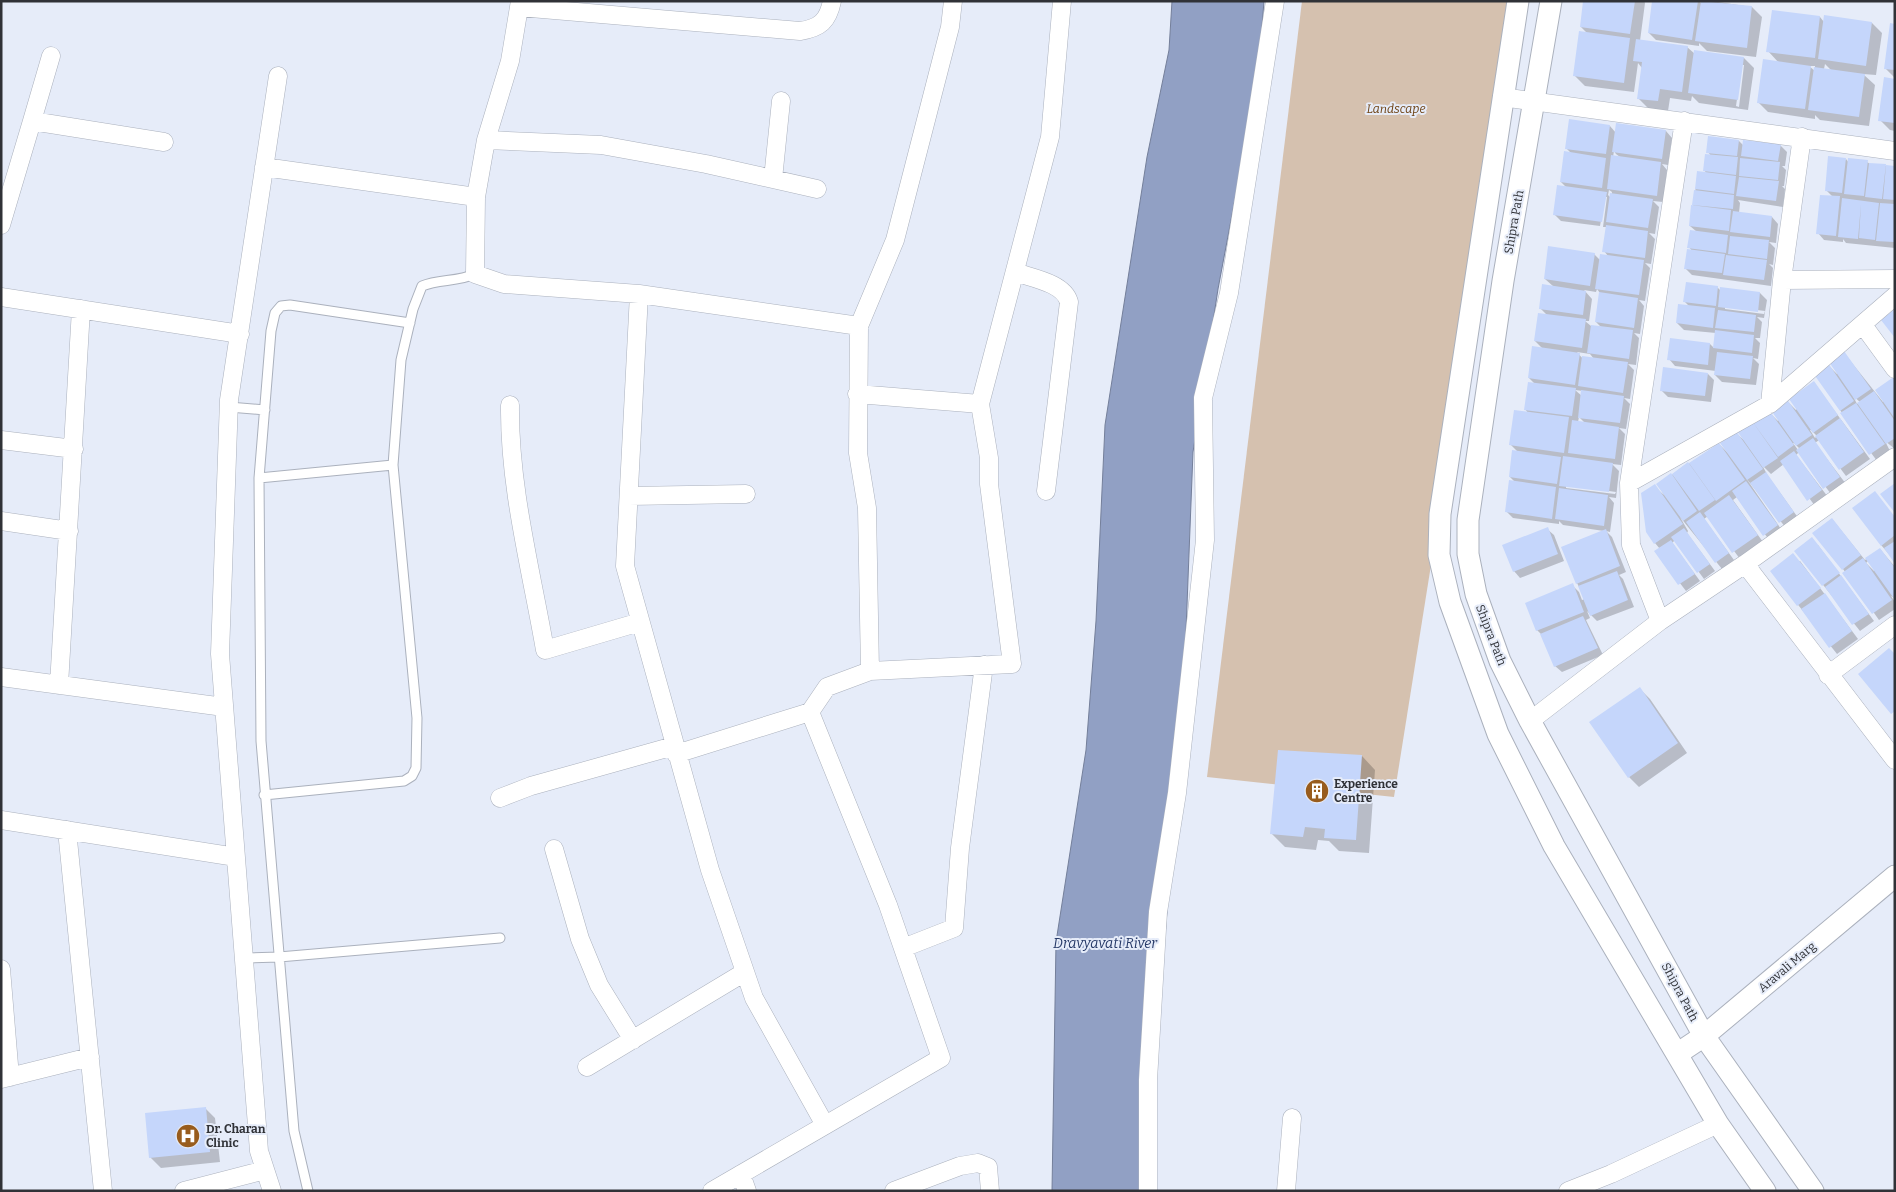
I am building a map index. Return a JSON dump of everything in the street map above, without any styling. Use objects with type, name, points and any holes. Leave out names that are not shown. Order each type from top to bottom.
[{"type":"street","points":[[832,1],[830,13],[823,23],[813,29],[800,31],[520,4],[510,61],[486,140],[476,197],[475,274],[504,284],[638,294],[859,326]]},
{"type":"street","points":[[870,671],[867,508],[858,453],[859,326],[895,240],[950,27],[953,1]]},
{"type":"street","points":[[500,798],[531,786],[675,750],[810,712],[827,687],[870,671],[1012,664],[989,484],[989,458],[980,404],[1050,137],[1062,1]]},
{"type":"street","points":[[1148,1191],[1148,1080],[1158,912],[1177,793],[1206,540],[1203,398],[1229,293],[1275,1]]},
{"type":"street","points":[[1518,1],[1440,514],[1439,555],[1450,602],[1498,734],[1554,846],[1718,1124],[1765,1191]]},
{"type":"street","name":"Shipra Path","points":[[1551,1],[1536,100],[1503,281],[1468,520],[1468,554],[1476,594],[1500,660],[1530,721],[1704,1036],[1813,1191]]},
{"type":"street","points":[[1,225],[51,56]]},
{"type":"street","points":[[272,1191],[259,1150],[220,654],[229,407],[278,76]]},
{"type":"street","points":[[1502,97],[1684,120],[1895,151]]},
{"type":"street","points":[[773,179],[781,101]]},
{"type":"street","points":[[32,120],[164,142]]},
{"type":"street","points":[[1660,621],[1631,545],[1628,484],[1684,120]]},
{"type":"street","points":[[1770,404],[1782,280],[1802,137]]},
{"type":"street","points":[[486,140],[601,145],[706,164],[816,189]]},
{"type":"street","points":[[264,168],[476,197]]},
{"type":"street","points":[[1015,272],[1056,287],[1067,296],[1069,302],[1046,491]]},
{"type":"street","points":[[1782,280],[1895,279]]},
{"type":"street","points":[[638,294],[625,566],[710,870],[754,998],[825,1125]]},
{"type":"street","points":[[1628,484],[1770,404],[1895,296]]},
{"type":"street","points":[[1,297],[240,334]]},
{"type":"street","points":[[60,685],[81,309]]},
{"type":"street","points":[[1862,325],[1895,369]]},
{"type":"street","points":[[857,394],[980,404]]},
{"type":"street","points":[[510,405],[510,436],[520,510],[545,650],[640,622]]},
{"type":"street","points":[[1,440],[74,449]]},
{"type":"street","points":[[1530,721],[1660,621],[1745,564],[1895,457]]},
{"type":"street","points":[[629,496],[746,494]]},
{"type":"street","points":[[1,521],[69,530]]},
{"type":"street","points":[[1745,564],[1828,675],[1895,760]]},
{"type":"street","points":[[1828,675],[1895,625]]},
{"type":"street","points":[[903,948],[954,928],[960,848],[984,666]]},
{"type":"street","points":[[1,677],[224,707]]},
{"type":"street","points":[[712,1191],[941,1058],[888,905],[810,712]]},
{"type":"street","points":[[1,820],[236,856]]},
{"type":"street","points":[[68,830],[104,1191]]},
{"type":"street","points":[[554,849],[580,939],[599,984],[633,1040]]},
{"type":"street","name":"Aravali Marg","points":[[1677,1054],[1704,1036],[1895,876]]},
{"type":"street","points":[[1,969],[5,1078],[90,1057]]},
{"type":"street","points":[[588,1067],[745,972]]},
{"type":"street","points":[[1286,1191],[1292,1118]]},
{"type":"street","points":[[1568,1191],[1611,1174],[1718,1124]]},
{"type":"street","points":[[894,1191],[960,1166],[978,1163],[988,1167],[990,1191]]},
{"type":"street","points":[[184,1191],[265,1170]]},
{"type":"street","points":[[741,1174],[747,1191]]},
{"type":"lane","points":[[264,795],[404,781],[412,776],[416,768],[417,718],[393,465],[402,360],[410,323],[422,286],[432,282],[460,280],[475,274]]},
{"type":"lane","points":[[308,1191],[294,1131],[264,795],[259,689],[259,478],[271,331],[275,313],[281,306],[410,323]]},
{"type":"lane","points":[[229,407],[264,410]]},
{"type":"lane","points":[[259,478],[393,465]]},
{"type":"lane","points":[[244,958],[279,958],[500,938]]},
{"type":"green space","name":"Landscape","points":[[1302,1],[1521,1],[1394,797],[1207,777]]},
{"type":"water","name":"Dravyavati River","points":[[1172,1],[1264,1],[1258,77],[1218,289],[1193,452],[1183,707],[1145,1191],[1052,1191],[1056,942],[1086,750],[1096,621],[1105,425],[1147,157],[1169,50]]},
{"type":"building","points":[[1583,1],[1635,1],[1630,34],[1580,27]]},
{"type":"building","points":[[1652,1],[1698,1],[1692,40],[1648,33]]},
{"type":"building","points":[[1701,1],[1752,6],[1747,48],[1695,41]]},
{"type":"building","points":[[1772,10],[1820,16],[1815,58],[1766,52]]},
{"type":"building","points":[[1824,15],[1872,22],[1866,66],[1818,59]]},
{"type":"building","points":[[1890,23],[1895,24],[1895,70],[1884,69]]},
{"type":"building","points":[[1579,31],[1630,38],[1624,83],[1573,76]]},
{"type":"building","points":[[1636,39],[1688,46],[1682,92],[1660,89],[1658,101],[1637,99],[1642,62],[1633,61]]},
{"type":"building","points":[[1694,50],[1744,57],[1738,100],[1688,93]]},
{"type":"building","points":[[1763,59],[1811,66],[1805,109],[1757,103]]},
{"type":"building","points":[[1814,67],[1865,74],[1859,117],[1808,110]]},
{"type":"building","points":[[1884,77],[1895,79],[1895,123],[1878,121]]},
{"type":"building","points":[[1569,119],[1610,125],[1606,154],[1565,149]]},
{"type":"building","points":[[1616,123],[1666,130],[1662,159],[1612,152]]},
{"type":"building","points":[[1708,136],[1739,140],[1737,156],[1706,153]]},
{"type":"building","points":[[1743,140],[1781,144],[1778,161],[1741,156]]},
{"type":"building","points":[[1564,151],[1606,158],[1602,188],[1560,182]]},
{"type":"building","points":[[1705,154],[1738,157],[1736,175],[1703,171]]},
{"type":"building","points":[[1611,155],[1661,162],[1657,196],[1607,189]]},
{"type":"building","points":[[1828,156],[1846,158],[1842,193],[1825,191]]},
{"type":"building","points":[[1740,158],[1780,162],[1778,180],[1739,176]]},
{"type":"building","points":[[1848,158],[1868,160],[1864,196],[1844,194]]},
{"type":"building","points":[[1869,163],[1886,164],[1882,199],[1865,197]]},
{"type":"building","points":[[1886,165],[1895,166],[1895,200],[1883,199]]},
{"type":"building","points":[[1697,171],[1736,176],[1734,194],[1695,189]]},
{"type":"building","points":[[1739,177],[1779,181],[1776,201],[1736,196]]},
{"type":"building","points":[[1557,185],[1607,192],[1602,222],[1553,215]]},
{"type":"building","points":[[1694,190],[1734,195],[1733,209],[1692,205]]},
{"type":"building","points":[[1610,193],[1653,199],[1648,228],[1606,222]]},
{"type":"building","points":[[1820,195],[1840,196],[1836,236],[1816,234]]},
{"type":"building","points":[[1842,198],[1879,203],[1875,240],[1859,238],[1861,204],[1858,239],[1838,237]]},
{"type":"building","points":[[1880,203],[1895,204],[1894,242],[1876,241]]},
{"type":"building","points":[[1691,205],[1731,210],[1729,231],[1689,226]]},
{"type":"building","points":[[1733,211],[1772,216],[1770,237],[1730,232]]},
{"type":"building","points":[[1606,225],[1648,231],[1645,258],[1602,252]]},
{"type":"building","points":[[1690,230],[1728,235],[1726,253],[1687,248]]},
{"type":"building","points":[[1730,236],[1769,240],[1767,259],[1728,254]]},
{"type":"building","points":[[1548,246],[1595,253],[1590,286],[1544,279]]},
{"type":"building","points":[[1687,249],[1725,254],[1722,273],[1684,269]]},
{"type":"building","points":[[1600,254],[1644,260],[1639,295],[1595,289]]},
{"type":"building","points":[[1726,255],[1767,260],[1764,280],[1723,275]]},
{"type":"building","points":[[1686,282],[1718,286],[1716,306],[1683,302]]},
{"type":"building","points":[[1542,284],[1586,291],[1583,315],[1539,309]]},
{"type":"building","points":[[1720,287],[1760,292],[1758,312],[1718,307]]},
{"type":"building","points":[[1599,292],[1638,298],[1634,328],[1595,322]]},
{"type":"building","points":[[1678,304],[1715,308],[1713,328],[1676,323]]},
{"type":"building","points":[[1895,309],[1895,338],[1881,320]]},
{"type":"building","points":[[1718,310],[1756,315],[1754,332],[1715,328]]},
{"type":"building","points":[[1538,313],[1586,319],[1582,348],[1534,341]]},
{"type":"building","points":[[1591,325],[1633,330],[1629,359],[1587,353]]},
{"type":"building","points":[[1715,330],[1754,335],[1752,353],[1713,348]]},
{"type":"building","points":[[1670,338],[1710,343],[1708,365],[1667,360]]},
{"type":"building","points":[[1532,346],[1580,353],[1575,385],[1528,378]]},
{"type":"building","points":[[1844,351],[1871,389],[1855,400],[1829,362]]},
{"type":"building","points":[[1717,352],[1753,356],[1750,379],[1714,375]]},
{"type":"building","points":[[1582,356],[1628,362],[1623,393],[1578,386]]},
{"type":"building","points":[[1828,363],[1854,401],[1840,411],[1813,373]]},
{"type":"building","points":[[1663,367],[1708,373],[1705,396],[1660,391]]},
{"type":"building","points":[[1895,376],[1895,419],[1875,390]]},
{"type":"building","points":[[1814,381],[1838,415],[1813,433],[1789,399]]},
{"type":"building","points":[[1528,382],[1576,388],[1572,416],[1524,410]]},
{"type":"building","points":[[1581,390],[1624,396],[1620,423],[1578,418]]},
{"type":"building","points":[[1874,391],[1895,421],[1895,438],[1886,444],[1857,403]]},
{"type":"building","points":[[1786,398],[1812,435],[1796,446],[1770,409]]},
{"type":"building","points":[[1856,403],[1885,444],[1869,455],[1840,413]]},
{"type":"building","points":[[1514,410],[1569,417],[1564,453],[1509,445]]},
{"type":"building","points":[[1769,410],[1794,445],[1778,457],[1752,421]]},
{"type":"building","points":[[1840,418],[1864,452],[1839,470],[1815,436]]},
{"type":"building","points":[[1572,420],[1619,427],[1615,459],[1568,453]]},
{"type":"building","points":[[1752,421],[1778,458],[1763,468],[1737,431]]},
{"type":"building","points":[[1736,431],[1763,469],[1747,480],[1720,443]]},
{"type":"building","points":[[1813,438],[1840,477],[1823,489],[1796,450]]},
{"type":"building","points":[[1719,443],[1745,480],[1716,501],[1689,463]]},
{"type":"building","points":[[1512,450],[1561,457],[1557,484],[1509,477]]},
{"type":"building","points":[[1794,451],[1822,490],[1807,501],[1780,461]]},
{"type":"building","points":[[1563,456],[1613,463],[1609,492],[1559,486]]},
{"type":"building","points":[[1688,462],[1715,500],[1699,511],[1672,474]]},
{"type":"building","points":[[1766,472],[1794,512],[1779,523],[1750,483]]},
{"type":"building","points":[[1671,473],[1697,511],[1683,521],[1656,484]]},
{"type":"building","points":[[1509,480],[1556,487],[1552,519],[1505,512]]},
{"type":"building","points":[[1746,481],[1778,525],[1763,536],[1732,491]]},
{"type":"building","points":[[1895,483],[1895,513],[1880,494]]},
{"type":"building","points":[[1655,484],[1683,524],[1654,544],[1646,532],[1641,493]]},
{"type":"building","points":[[1559,488],[1608,495],[1604,526],[1555,519]]},
{"type":"building","points":[[1875,491],[1895,517],[1895,535],[1881,546],[1852,508]]},
{"type":"building","points":[[1729,495],[1758,535],[1732,553],[1704,513]]},
{"type":"building","points":[[1700,512],[1729,553],[1715,563],[1686,522]]},
{"type":"building","points":[[1832,518],[1861,555],[1842,570],[1812,533]]},
{"type":"building","points":[[1548,527],[1558,554],[1513,572],[1502,545]]},
{"type":"building","points":[[1684,528],[1710,564],[1697,573],[1671,537]]},
{"type":"building","points":[[1606,529],[1620,566],[1576,584],[1561,547]]},
{"type":"building","points":[[1812,537],[1840,573],[1822,586],[1794,551]]},
{"type":"building","points":[[1671,540],[1695,574],[1678,585],[1654,551]]},
{"type":"building","points":[[1895,541],[1895,564],[1884,548]]},
{"type":"building","points":[[1880,548],[1895,568],[1895,600],[1865,558]]},
{"type":"building","points":[[1793,553],[1821,588],[1797,606],[1770,571]]},
{"type":"building","points":[[1863,558],[1892,600],[1872,614],[1842,573]]},
{"type":"building","points":[[1617,571],[1628,600],[1590,616],[1578,586]]},
{"type":"building","points":[[1841,575],[1869,614],[1852,625],[1825,587]]},
{"type":"building","points":[[1573,583],[1584,612],[1536,631],[1525,603]]},
{"type":"building","points":[[1825,593],[1852,631],[1829,648],[1801,609]]},
{"type":"building","points":[[1583,616],[1598,648],[1554,667],[1540,634]]},
{"type":"building","points":[[1889,648],[1895,654],[1895,711],[1891,714],[1858,674]]},
{"type":"building","points":[[1640,687],[1678,743],[1628,778],[1589,722]]},
{"type":"building","name":"Experience Centre","points":[[1278,750],[1362,755],[1356,840],[1324,838],[1325,829],[1305,827],[1303,837],[1270,834]]},
{"type":"building","points":[[206,1107],[210,1152],[149,1158],[145,1113]]},
{"type":"place","name":"Experience Centre","points":[[1317,791]]},
{"type":"place","name":"Dr. Charan Clinic","points":[[188,1136]]}]
